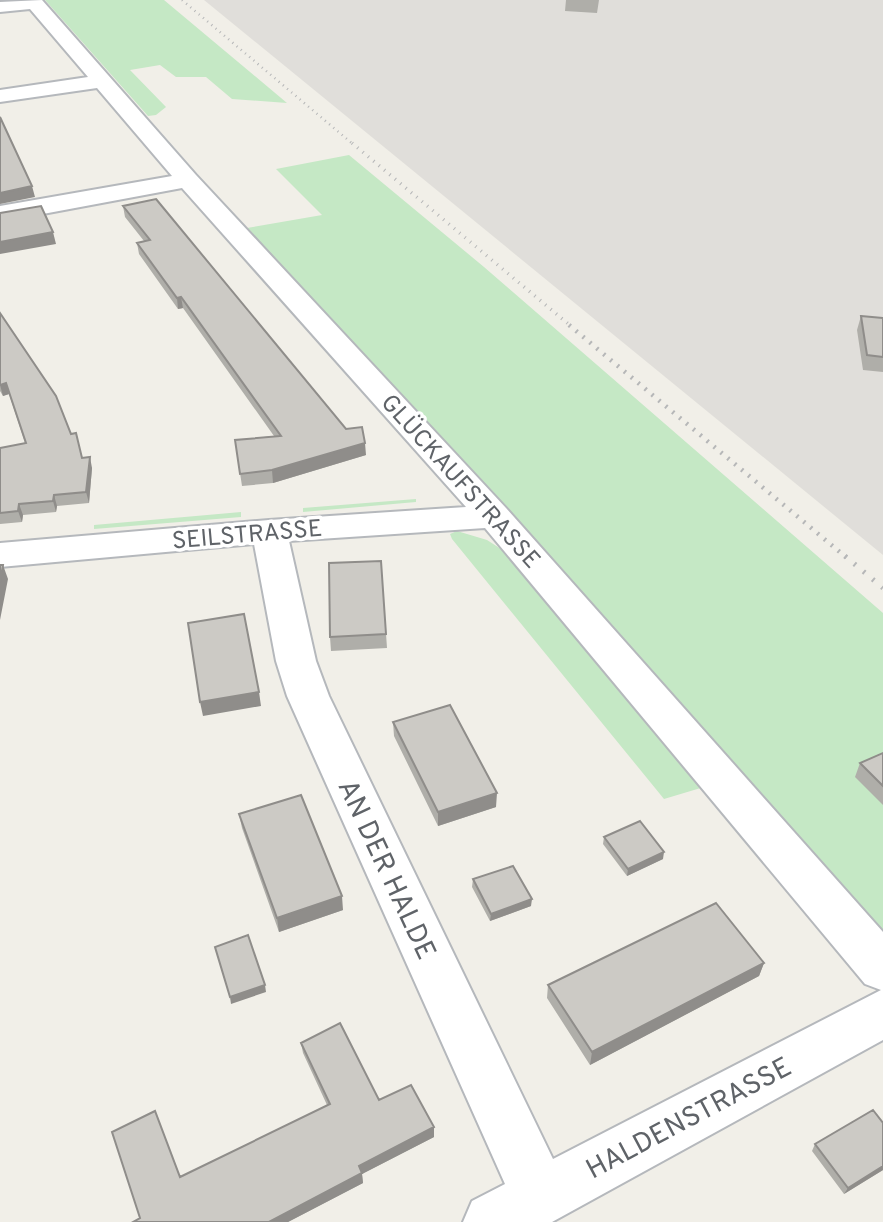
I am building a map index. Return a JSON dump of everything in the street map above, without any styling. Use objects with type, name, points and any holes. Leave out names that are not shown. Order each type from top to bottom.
[{"type":"street","points":[[0,7],[33,1]]},
{"type":"street","name":"GLÜCKAUFSTRASSE","points":[[33,1],[99,82],[494,516],[883,968]]},
{"type":"street","points":[[0,96],[99,82]]},
{"type":"street","points":[[0,214],[188,180]]},
{"type":"street","name":"SEILSTRASSE","points":[[0,555],[269,531],[494,516]]},
{"type":"street","name":"AN DER HALDE","points":[[269,531],[296,661],[308,696],[540,1196]]},
{"type":"street","name":"HALDENSTRASSE","points":[[493,1222],[883,1013]]},
{"type":"shaded area","points":[[204,0],[883,0],[883,555]]},
{"type":"green space","points":[[45,0],[164,0],[287,103],[232,99],[206,77],[176,77],[160,65],[130,70],[166,107],[156,115],[148,116]]},
{"type":"green space","points":[[349,155],[484,267],[883,613],[883,941],[247,228],[322,215],[276,169]]},
{"type":"green space","points":[[416,499],[416,502],[303,512],[303,508]]},
{"type":"green space","points":[[241,512],[241,517],[94,529],[94,525]]},
{"type":"green space","points":[[457,531],[487,540],[501,549],[704,787],[664,799],[452,539],[450,534]]},
{"type":"building","points":[[0,117],[32,186],[0,193]]},
{"type":"building","points":[[156,199],[346,429],[362,427],[365,443],[272,470],[240,474],[235,440],[281,436],[181,297],[177,298],[137,243],[150,240],[123,206]]},
{"type":"building","points":[[41,206],[53,232],[0,242],[0,213]]},
{"type":"building","points":[[0,313],[56,396],[71,434],[76,433],[82,458],[90,457],[86,492],[54,495],[53,501],[19,504],[18,511],[0,513],[0,448],[26,443],[6,383],[0,385]]},
{"type":"building","points":[[861,316],[883,318],[883,357],[867,355]]},
{"type":"building","points":[[381,561],[386,634],[330,637],[329,563]]},
{"type":"building","points":[[244,614],[259,692],[200,702],[188,623]]},
{"type":"building","points":[[450,705],[497,793],[438,812],[393,722]]},
{"type":"building","points":[[883,753],[883,786],[860,763]]},
{"type":"building","points":[[301,795],[342,896],[277,918],[239,814]]},
{"type":"building","points":[[640,821],[664,852],[628,869],[604,837]]},
{"type":"building","points":[[513,866],[532,899],[491,914],[473,879]]},
{"type":"building","points":[[716,903],[764,963],[592,1052],[548,985]]},
{"type":"building","points":[[248,935],[265,985],[230,997],[215,947]]},
{"type":"building","points":[[340,1023],[379,1100],[411,1085],[434,1127],[359,1166],[362,1173],[269,1222],[133,1222],[140,1218],[112,1132],[155,1111],[180,1177],[330,1104],[301,1043]]},
{"type":"building","points":[[873,1110],[883,1123],[883,1166],[848,1188],[815,1144]]},
{"type":"railway","points":[[182,0],[354,145]]},
{"type":"railway","points":[[352,143],[572,327]]},
{"type":"railway","points":[[569,325],[847,558]]},
{"type":"railway","points":[[845,556],[883,588]]}]
